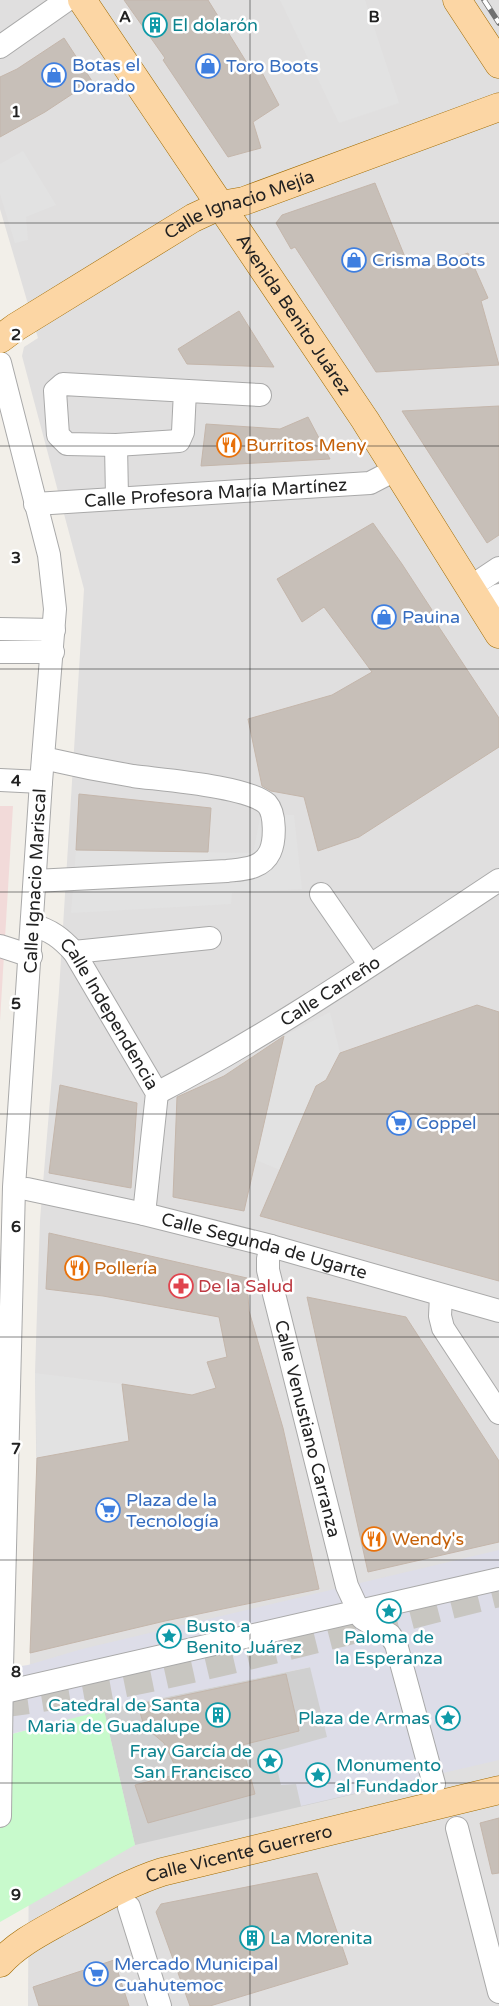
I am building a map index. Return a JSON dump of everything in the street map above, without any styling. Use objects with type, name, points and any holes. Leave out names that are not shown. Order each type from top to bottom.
[{"type":"main road","name":"Avenida Benito Juárez","points":[[82,0],[318,349],[365,420],[395,470],[483,596],[499,634]]},
{"type":"main road","points":[[457,0],[499,64]]},
{"type":"main road","name":"Calle Ignacio Mejía","points":[[0,339],[16,327],[193,218],[221,205],[244,201],[499,107]]},
{"type":"main road","name":"Calle Vicente Guerrero","points":[[0,1963],[22,1943],[117,1890],[149,1876],[499,1790]]},
{"type":"street","points":[[0,47],[67,0]]},
{"type":"street","name":"Calle Ignacio Mariscal","points":[[0,363],[48,556],[53,582],[54,630],[41,782],[31,956],[14,1186],[1,1692]]},
{"type":"street","points":[[185,391],[183,432],[179,441],[116,445],[67,444],[58,435],[54,404],[55,391],[58,386],[63,384],[260,395]]},
{"type":"street","points":[[116,445],[117,497]]},
{"type":"street","name":"Calle Profesora María Martínez","points":[[35,504],[117,497],[370,483],[395,470]]},
{"type":"street","points":[[483,596],[499,568]]},
{"type":"street","points":[[0,629],[54,630]]},
{"type":"street","points":[[0,652],[52,652]]},
{"type":"street","points":[[35,881],[252,868],[265,861],[271,850],[273,828],[272,813],[268,805],[254,796],[211,786],[73,766],[43,758]]},
{"type":"street","points":[[0,780],[41,782]]},
{"type":"street","name":"Calle Carreño","points":[[157,1093],[239,1049],[499,880]]},
{"type":"street","points":[[321,894],[370,965]]},
{"type":"street","name":"Calle Independencia","points":[[32,925],[47,929],[58,935],[74,952],[157,1093],[144,1214]]},
{"type":"street","points":[[74,952],[210,938]]},
{"type":"street","points":[[0,946],[31,956]]},
{"type":"street","name":"Calle Segunda de Ugarte","points":[[27,1189],[144,1214],[271,1246],[499,1311]]},
{"type":"street","name":"Calle Venustiano Carranza","points":[[271,1246],[268,1270],[345,1576],[356,1610]]},
{"type":"street","points":[[441,1296],[440,1316],[443,1328],[499,1413]]},
{"type":"street","points":[[0,1816],[1,1692],[356,1610],[499,1580]]},
{"type":"street","points":[[356,1610],[362,1618],[390,1635],[396,1644],[434,1784]]},
{"type":"street","points":[[457,1828],[499,1992]]},
{"type":"street","points":[[129,1907],[160,2006]]},
{"type":"shaded area","points":[[0,0],[499,0],[499,2006],[28,2006],[30,1653],[37,1511],[35,1373],[40,1220],[59,991],[84,589],[22,356],[24,347],[38,338],[0,209]]},
{"type":"shaded area","points":[[280,0],[365,0],[399,103],[339,123]]},
{"type":"shaded area","points":[[23,151],[56,205],[26,217],[28,240],[15,243],[0,194],[0,164]]},
{"type":"shaded area","points":[[0,806],[13,806],[0,1021]]},
{"type":"shaded area","points":[[261,813],[294,815],[302,889],[232,893],[231,904],[71,913],[76,850],[253,853]]},
{"type":"shaded area","points":[[330,1012],[340,1053],[327,1080],[316,1086],[280,1170],[256,1160],[284,1036]]},
{"type":"shaded area","points":[[35,1373],[122,1384],[129,1441],[37,1458]]},
{"type":"shaded area","points":[[499,1550],[499,1760],[301,1806],[296,1784],[281,1785],[273,1752],[327,1737],[310,1667],[104,1710],[0,1737],[0,1669],[28,1665],[82,1649]]},
{"type":"shaded area","points":[[379,1653],[415,1780],[135,1845],[104,1710]]},
{"type":"green space","points":[[104,1710],[135,1845],[0,1922],[0,1737]]},
{"type":"building","points":[[124,0],[208,0],[252,71],[259,67],[279,105],[253,122],[261,148],[228,157],[163,60],[165,58]]},
{"type":"building","name":"Botas el Dorado","points":[[64,38],[92,81],[45,112],[0,137],[0,77],[17,69]]},
{"type":"building","points":[[375,183],[407,262],[419,260],[424,269],[468,253],[488,298],[481,301],[499,365],[376,372],[295,247],[291,249],[276,223],[282,215]]},
{"type":"building","points":[[239,311],[274,367],[187,364],[178,349]]},
{"type":"building","points":[[499,406],[499,535],[487,543],[402,411]]},
{"type":"building","points":[[308,417],[330,459],[201,466],[206,424],[280,429]]},
{"type":"building","points":[[373,523],[432,610],[429,612],[499,718],[499,747],[359,837],[318,851],[304,797],[271,791],[262,786],[248,719],[332,695],[372,672],[324,607],[302,622],[277,579]]},
{"type":"building","points":[[79,794],[211,808],[208,852],[76,850]]},
{"type":"building","name":"Coppel","points":[[477,1005],[499,1012],[499,1281],[260,1216],[316,1086],[326,1080],[340,1053]]},
{"type":"building","points":[[284,1036],[244,1211],[173,1197],[177,1097],[224,1076]]},
{"type":"building","points":[[60,1085],[137,1103],[131,1188],[49,1173]]},
{"type":"building","points":[[49,1233],[247,1278],[249,1311],[283,1428],[319,1589],[165,1621],[30,1653],[37,1458],[129,1441],[122,1384],[192,1395],[216,1388],[207,1362],[227,1357],[219,1317],[103,1296],[46,1289]]},
{"type":"building","points":[[307,1297],[406,1317],[499,1461],[499,1542],[368,1572]]},
{"type":"building","name":"Catedral de Santa Maria de Guadalupe","points":[[286,1674],[299,1731],[242,1745],[255,1794],[148,1823],[135,1785],[179,1774],[164,1743],[144,1726],[138,1705]]},
{"type":"building","points":[[499,1818],[499,1873],[492,1874],[480,1823]]},
{"type":"building","name":"La Morenita","points":[[317,1873],[348,1964],[210,2006],[190,2006],[156,1912],[161,1904]]},
{"type":"building","name":"Mercado Municipal Cuahutemoc","points":[[114,1960],[129,2006],[39,2006],[33,1987]]},
{"type":"tunnel","points":[[0,1704],[63,1695],[188,1670],[499,1593]]},
{"type":"railway","points":[[484,0],[499,23]]},
{"type":"place","name":"El dolarón","points":[[155,25]]},
{"type":"place","name":"Toro Boots","points":[[208,66]]},
{"type":"place","name":"Botas el Dorado","points":[[54,75]]},
{"type":"place","name":"Crisma Boots","points":[[354,260]]},
{"type":"place","name":"Burritos Meny","points":[[229,445]]},
{"type":"place","name":"Pauina","points":[[384,617]]},
{"type":"place","name":"Coppel","points":[[399,1123]]},
{"type":"place","name":"Pollería","points":[[77,1268]]},
{"type":"place","name":"De la Salud","points":[[181,1286]]},
{"type":"place","name":"Plaza de la Tecnología","points":[[108,1510]]},
{"type":"place","name":"Wendy's","points":[[374,1539]]},
{"type":"place","name":"Paloma de la Esperanza","points":[[389,1611]]},
{"type":"place","name":"Busto a Benito Juárez","points":[[169,1636]]},
{"type":"place","name":"Catedral de Santa Maria de Guadalupe","points":[[218,1715]]},
{"type":"place","name":"Plaza de Armas","points":[[448,1718]]},
{"type":"place","name":"Fray García de San Francisco","points":[[270,1761]]},
{"type":"place","name":"Monumento al Fundador","points":[[318,1775]]},
{"type":"place","name":"La Morenita","points":[[252,1938]]},
{"type":"place","name":"Mercado Municipal Cuahutemoc","points":[[96,1974]]}]
